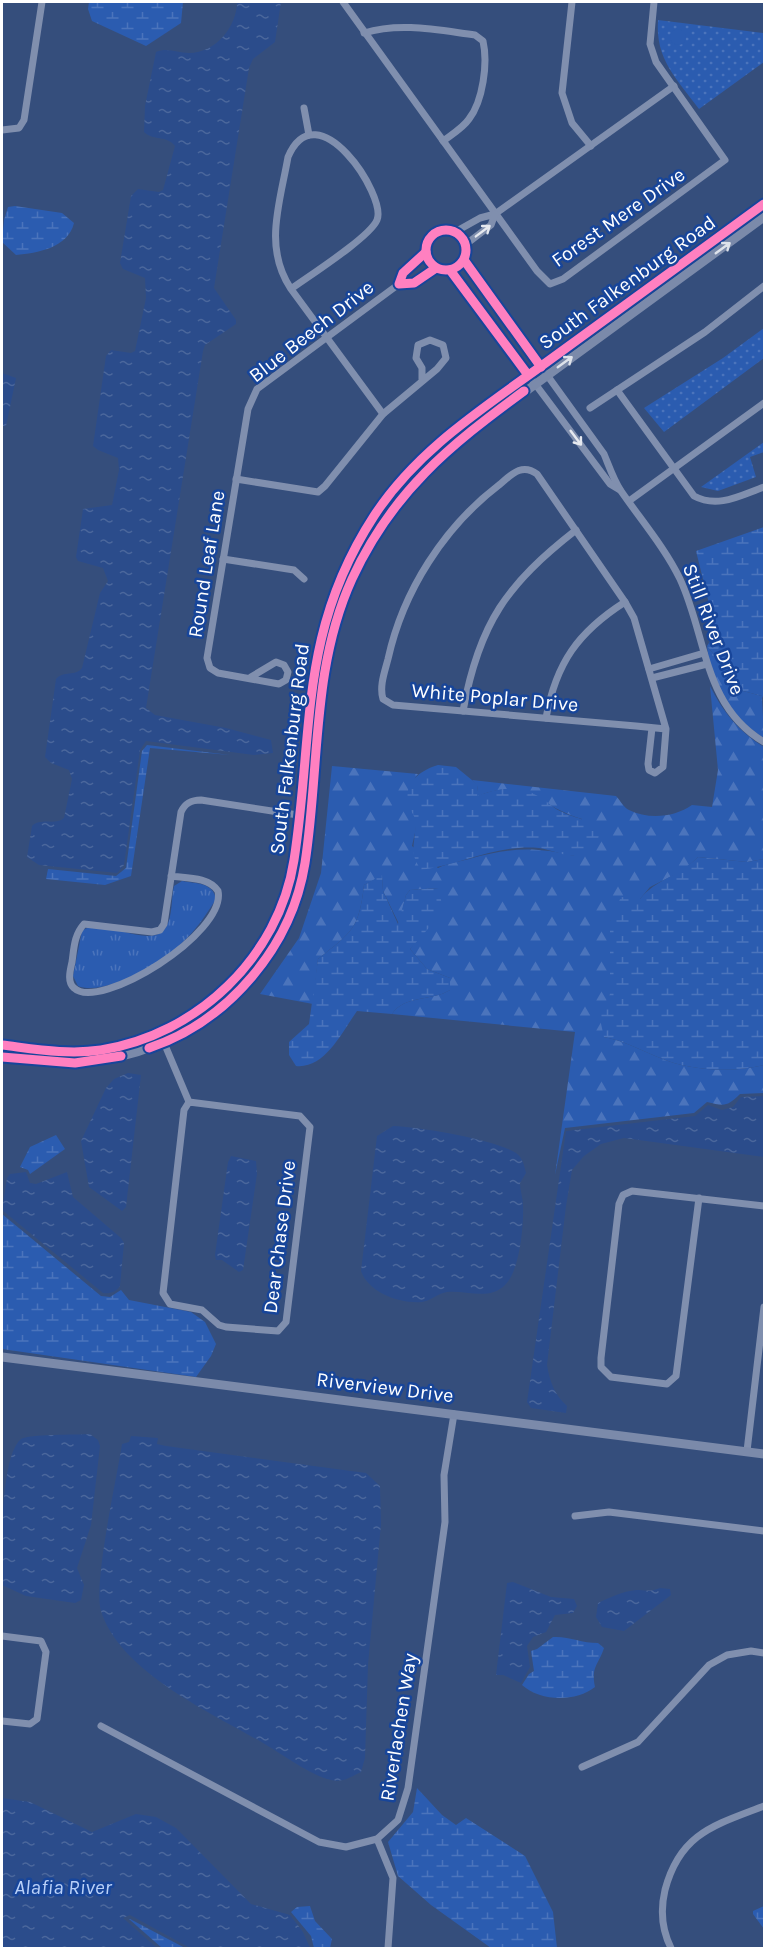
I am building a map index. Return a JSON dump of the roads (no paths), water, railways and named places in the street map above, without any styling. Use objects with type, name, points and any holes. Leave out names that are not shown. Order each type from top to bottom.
[{"type":"street","points":[[2,130],[19,128],[24,120],[42,2]]},
{"type":"street","name":"Forest Mere Drive","points":[[343,2],[495,214],[537,271],[550,284],[563,279],[676,199],[725,160],[656,62],[650,44],[654,2]]},
{"type":"street","points":[[572,2],[562,93],[572,123],[591,146]]},
{"type":"street","points":[[364,33],[386,27],[408,27],[475,35],[483,41],[486,52],[479,101],[468,120],[443,141]]},
{"type":"street","points":[[455,232],[465,245],[464,260],[450,270],[436,268],[426,252],[428,240],[437,232],[455,232],[480,218],[495,214],[674,86]]},
{"type":"street","points":[[304,108],[309,135]]},
{"type":"street","points":[[291,289],[369,231],[379,212],[376,195],[339,144],[326,136],[309,135],[297,141],[288,157],[274,238],[275,252],[281,273],[291,289],[382,414]]},
{"type":"street","name":"South Falkenburg Road","points":[[544,371],[765,204]]},
{"type":"street","points":[[465,245],[491,225],[495,214]]},
{"type":"street","name":"South Falkenburg Road","points":[[2,1045],[47,1051],[100,1050],[162,1038],[200,1011],[223,991],[261,946],[286,893],[294,862],[311,682],[326,615],[375,513],[415,465],[462,423],[544,371],[765,217]]},
{"type":"street","name":"Blue Beech Drive","points":[[399,284],[403,273],[426,252]]},
{"type":"street","points":[[698,253],[703,262]]},
{"type":"street","name":"Still River Drive","points":[[464,260],[604,454],[620,490],[680,579],[707,664],[726,707],[738,722],[765,742]]},
{"type":"street","name":"Blue Beech Drive","points":[[236,479],[248,409],[258,389],[399,284],[414,283],[436,268]]},
{"type":"street","name":"Still River Drive","points":[[450,270],[610,484],[620,490]]},
{"type":"street","points":[[590,408],[705,332],[765,286]]},
{"type":"street","name":"Round Leaf Lane","points":[[251,677],[276,662],[284,665],[288,672],[285,681],[279,684],[251,677],[218,673],[210,668],[207,658],[236,479],[318,492],[382,414],[437,369],[446,357],[442,345],[430,340],[418,345],[416,358],[422,368],[422,379]]},
{"type":"street","name":"South Falkenburg Road","points":[[2,1057],[75,1063],[133,1053],[207,1019],[232,998],[271,950],[286,925],[305,864],[322,684],[328,648],[347,592],[385,519],[422,473],[531,379]]},
{"type":"street","points":[[617,390],[694,496],[712,502],[723,501],[765,487]]},
{"type":"street","points":[[629,501],[765,403]]},
{"type":"street","name":"White Poplar Drive","points":[[652,728],[648,764],[649,770],[656,773],[663,767],[666,729],[634,618],[537,474],[529,468],[520,469],[491,490],[462,519],[424,569],[400,618],[390,646],[381,692],[383,699],[393,705],[666,729]]},
{"type":"street","points":[[463,711],[470,673],[485,631],[507,594],[537,561],[576,530]]},
{"type":"street","points":[[222,559],[294,570],[304,579]]},
{"type":"street","points":[[337,588],[347,592]]},
{"type":"street","points":[[546,718],[556,678],[568,653],[584,633],[602,617],[625,602]]},
{"type":"street","points":[[649,669],[704,653]]},
{"type":"street","points":[[680,660],[683,670]]},
{"type":"street","points":[[652,678],[707,664]]},
{"type":"street","points":[[171,876],[203,881],[214,885],[218,891],[216,905],[189,943],[153,969],[128,981],[98,990],[80,992],[73,988],[69,979],[79,930],[84,924],[92,923],[152,932],[160,930],[164,924],[171,876],[181,812],[184,805],[193,800],[309,816]]},
{"type":"street","points":[[162,1038],[189,1102]]},
{"type":"street","name":"Dear Chase Drive","points":[[189,1102],[300,1116],[310,1127],[286,1322],[278,1331],[219,1325],[202,1310],[170,1304],[163,1293],[184,1110],[189,1102]]},
{"type":"street","points":[[699,1198],[676,1376],[667,1384],[611,1377],[601,1367],[601,1358],[619,1204],[623,1195],[632,1191],[699,1198],[765,1206]]},
{"type":"street","points":[[747,1451],[765,1308]]},
{"type":"street","name":"Riverview Drive","points":[[2,1357],[765,1454]]},
{"type":"street","name":"Riverlachen Way","points":[[101,1726],[319,1842],[346,1847],[377,1839],[398,1820],[408,1788],[445,1522],[444,1475],[454,1414]]},
{"type":"street","points":[[575,1516],[609,1512],[765,1531]]},
{"type":"street","points":[[2,1636],[41,1641],[46,1652],[37,1719],[30,1724],[2,1721]]},
{"type":"street","points":[[582,1767],[638,1742],[709,1665],[728,1655],[751,1651],[765,1653]]},
{"type":"street","points":[[671,1948],[663,1922],[663,1902],[671,1868],[690,1842],[715,1825],[765,1806]]},
{"type":"street","points":[[377,1839],[393,1878],[388,1948]]},
{"type":"water","points":[[237,2],[281,2],[275,42],[253,59],[249,68],[214,288],[236,320],[236,324],[205,345],[203,351],[146,708],[155,715],[226,728],[271,740],[273,753],[254,755],[146,741],[140,750],[124,865],[117,873],[39,865],[27,857],[32,826],[40,822],[57,821],[64,818],[72,779],[69,770],[51,763],[45,757],[56,679],[82,668],[100,593],[108,581],[103,568],[78,561],[76,557],[83,509],[112,505],[119,470],[118,458],[93,446],[106,356],[111,350],[131,353],[135,351],[146,298],[145,278],[123,269],[120,263],[131,196],[138,189],[159,192],[163,190],[175,146],[168,140],[144,132],[145,106],[156,52],[169,50],[189,53],[208,48],[229,29]]},
{"type":"water","points":[[2,373],[16,378],[6,426],[2,426]]},
{"type":"water","points":[[128,1073],[141,1075],[126,1207],[122,1211],[89,1187],[81,1141],[106,1088],[114,1079]]},
{"type":"water","points":[[764,1096],[764,1157],[624,1138],[601,1144],[584,1156],[572,1170],[547,1365],[553,1387],[567,1406],[566,1413],[531,1408],[527,1402],[566,1131],[695,1116],[708,1105],[722,1110],[733,1107],[741,1097]]},
{"type":"water","points":[[393,1126],[438,1131],[491,1143],[516,1153],[520,1157],[526,1173],[520,1183],[523,1202],[522,1235],[514,1269],[505,1285],[499,1290],[485,1294],[447,1292],[422,1302],[413,1302],[394,1299],[377,1291],[365,1278],[361,1271],[377,1136]]},
{"type":"water","points":[[231,1156],[256,1161],[257,1174],[243,1270],[239,1272],[222,1260],[216,1260],[215,1255],[228,1162]]},
{"type":"water","points":[[26,1172],[30,1183],[36,1184],[67,1172],[73,1197],[121,1238],[124,1243],[120,1286],[117,1290],[103,1293],[2,1210],[7,1178],[10,1174]]},
{"type":"water","points":[[90,1434],[98,1440],[100,1446],[91,1525],[77,1568],[84,1585],[81,1600],[75,1603],[26,1596],[2,1585],[5,1484],[14,1449],[25,1437]]},
{"type":"water","points":[[131,1436],[158,1438],[157,1444],[166,1446],[366,1473],[380,1486],[381,1524],[368,1665],[365,1758],[361,1772],[335,1781],[305,1769],[170,1689],[147,1672],[127,1653],[111,1633],[101,1611],[99,1598],[102,1557],[122,1444],[129,1442]]},
{"type":"water","points":[[513,1582],[551,1597],[574,1599],[577,1606],[573,1613],[555,1615],[546,1632],[533,1637],[527,1646],[530,1667],[521,1683],[503,1675],[496,1675],[507,1583]]},
{"type":"water","points":[[660,1588],[670,1589],[671,1595],[624,1631],[602,1627],[596,1617],[598,1603],[621,1593]]},
{"type":"water","name":"Alafia River","points":[[2,1798],[30,1802],[92,1832],[136,1814],[156,1817],[176,1828],[251,1904],[290,1915],[303,1932],[310,1948],[190,1948],[130,1915],[123,1918],[157,1948],[2,1948]]}]
